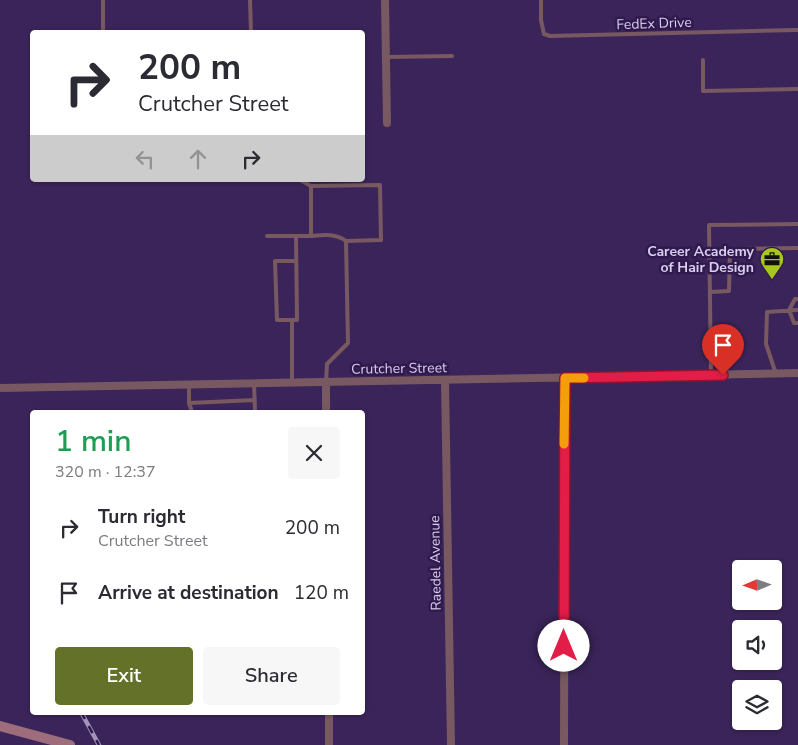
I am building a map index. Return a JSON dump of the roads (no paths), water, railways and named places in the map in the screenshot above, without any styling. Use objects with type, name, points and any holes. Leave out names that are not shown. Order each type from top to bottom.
[{"type":"street","points":[[385,0],[387,123]]},
{"type":"street","name":"Crutcher Street","points":[[0,388],[798,373]]},
{"type":"street","points":[[564,745],[565,378]]},
{"type":"street","name":"Raedel Avenue","points":[[445,381],[451,745]]},
{"type":"street","points":[[326,382],[326,410]]},
{"type":"street","points":[[329,715],[329,745]]},
{"type":"street","points":[[0,726],[70,745]]},
{"type":"lane","points":[[103,0],[103,30]]},
{"type":"lane","points":[[250,0],[251,30]]},
{"type":"lane","name":"FedEx Drive","points":[[541,0],[542,28],[544,34],[550,36],[798,30]]},
{"type":"lane","points":[[386,57],[452,56]]},
{"type":"lane","points":[[703,60],[703,91],[798,89]]},
{"type":"lane","points":[[267,236],[327,234],[340,236],[346,241],[381,240],[380,185],[310,186],[303,182]]},
{"type":"lane","points":[[310,186],[311,236]]},
{"type":"lane","points":[[711,375],[709,226],[798,224]]},
{"type":"lane","points":[[295,261],[275,261],[277,320],[297,320],[296,236]]},
{"type":"lane","points":[[326,382],[327,364],[348,343],[346,241]]},
{"type":"lane","points":[[710,292],[730,291],[730,248],[798,248]]},
{"type":"lane","points":[[798,299],[795,299],[789,310],[794,323],[798,323]]},
{"type":"lane","points":[[776,374],[766,344],[767,312],[797,310]]},
{"type":"lane","points":[[292,320],[292,382]]},
{"type":"lane","points":[[254,382],[255,410]]},
{"type":"lane","points":[[189,384],[189,403],[191,410]]},
{"type":"lane","points":[[189,403],[255,400]]},
{"type":"railway","points":[[83,715],[99,745]]},
{"type":"place","name":"Career Academy of Hair Design","points":[[772,280]]}]
